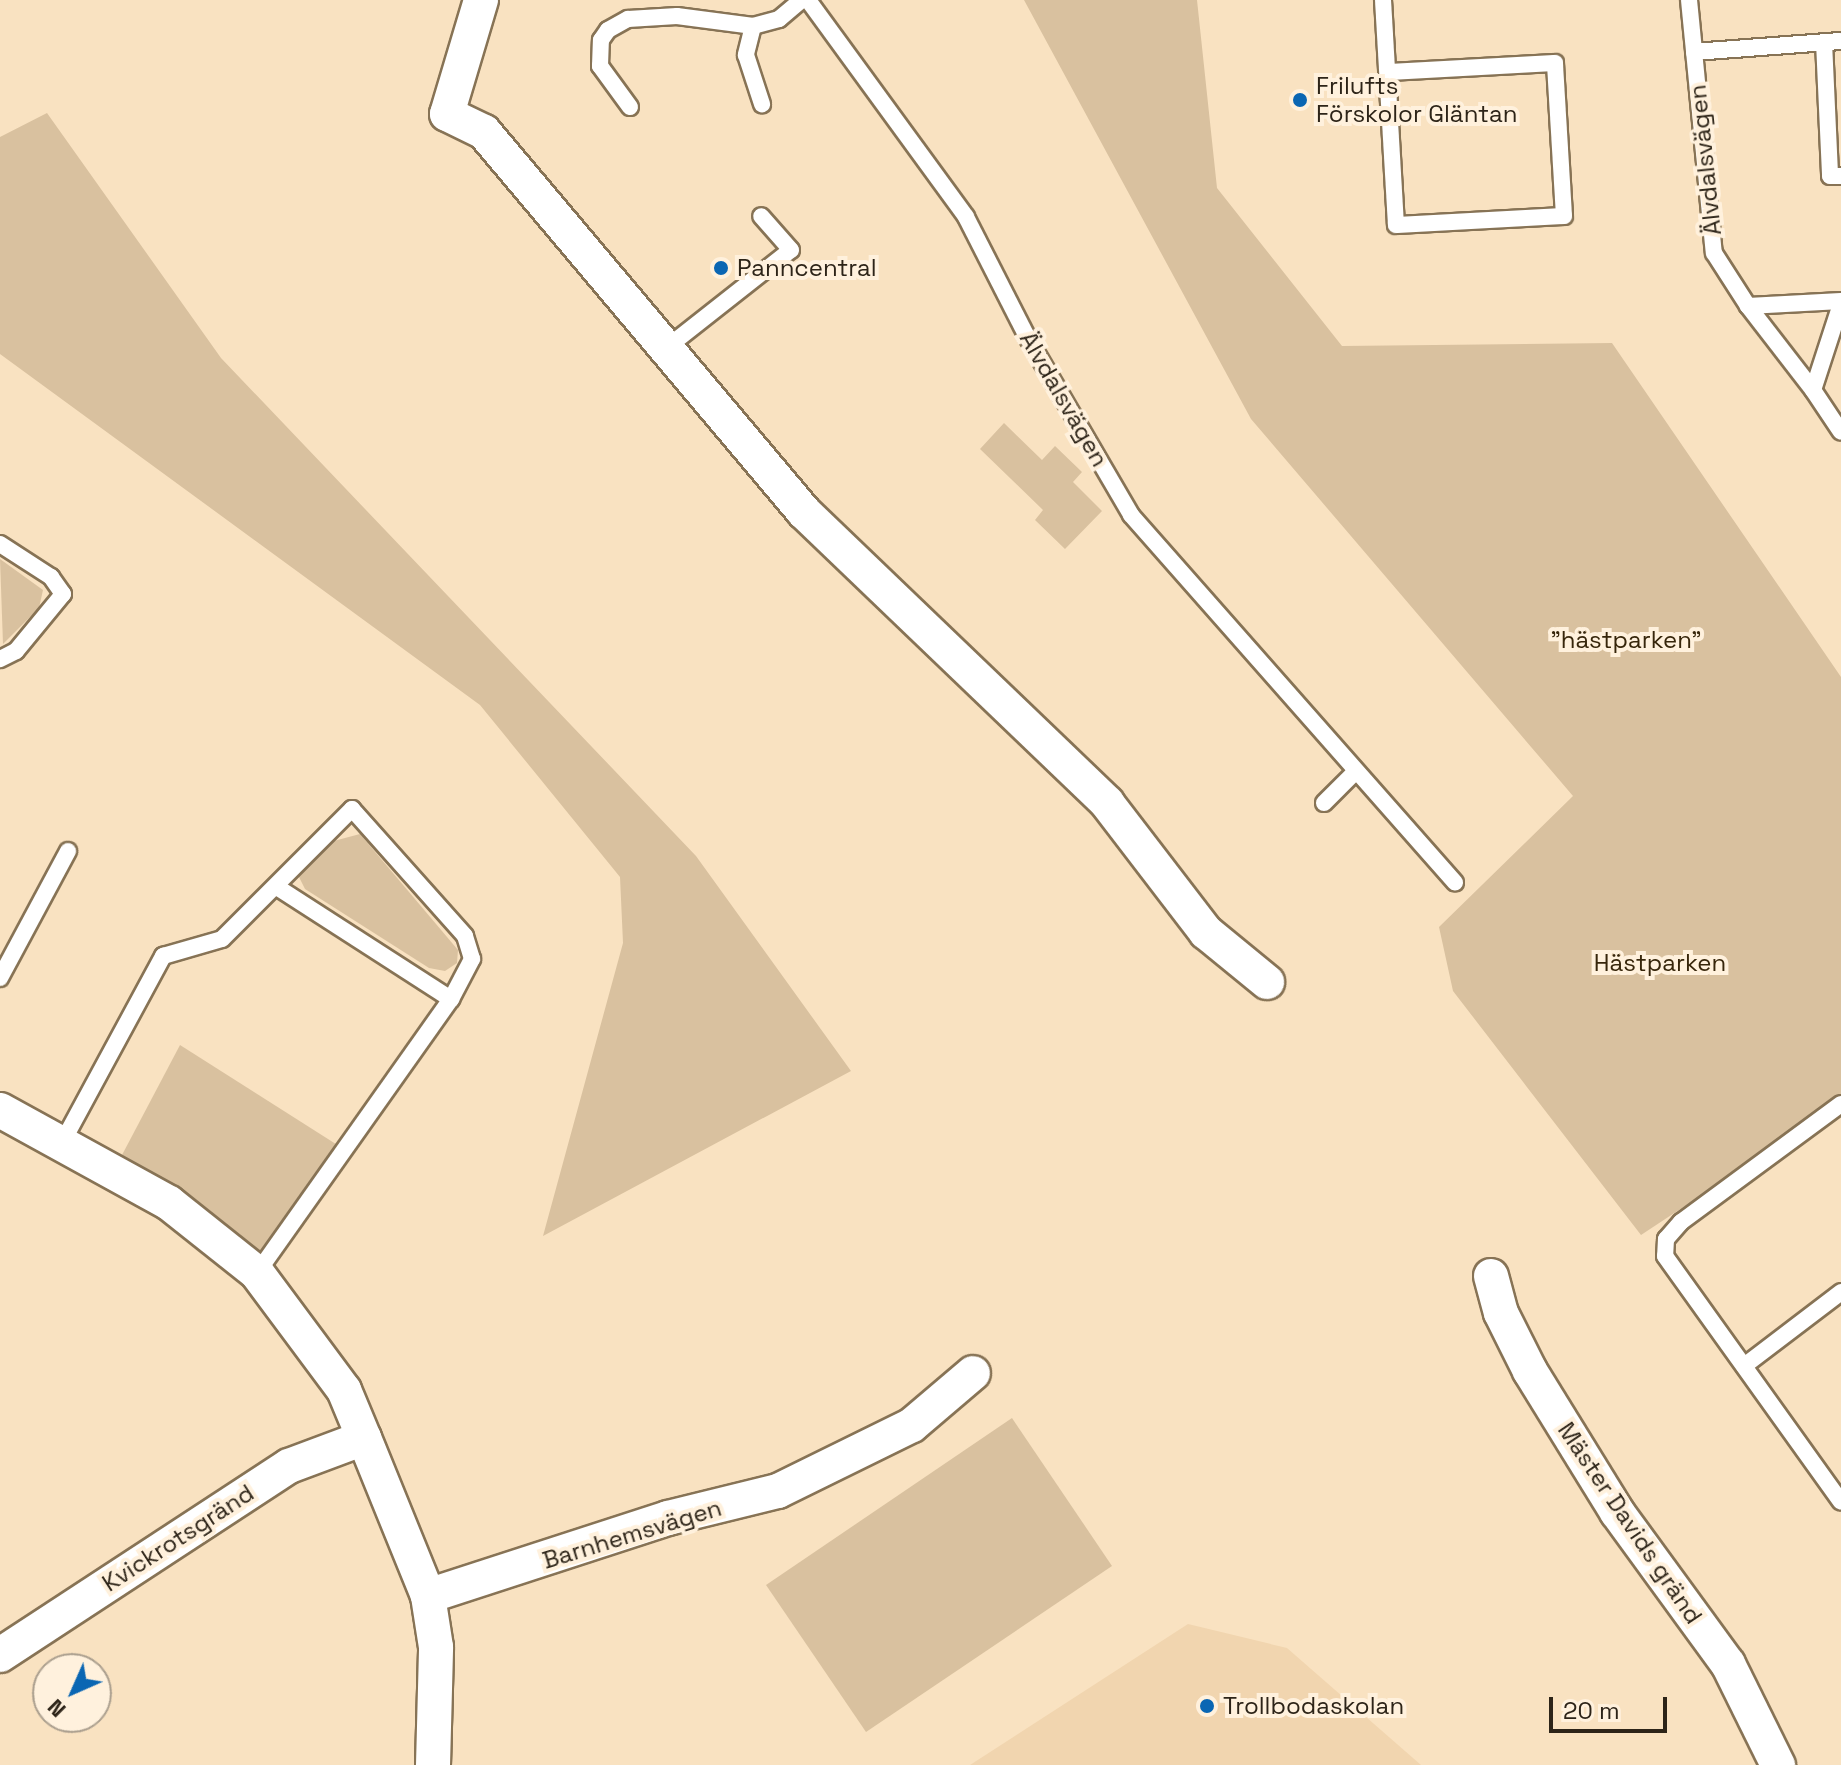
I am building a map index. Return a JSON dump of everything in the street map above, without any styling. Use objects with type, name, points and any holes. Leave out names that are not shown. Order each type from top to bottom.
[{"type":"street","points":[[481,0],[447,114],[484,132],[804,512],[1107,803],[1206,932],[1267,982]]},
{"type":"street","points":[[0,1110],[169,1203],[257,1273],[344,1390],[428,1596],[436,1647],[433,1765]]},
{"type":"street","name":"Mäster Davids gränd","points":[[1491,1276],[1501,1313],[1530,1371],[1617,1512],[1728,1664],[1778,1765]]},
{"type":"street","name":"Barnhemsvägen","points":[[428,1596],[668,1518],[778,1491],[912,1425],[973,1373]]},
{"type":"street","name":"Kvickrotsgränd","points":[[0,1655],[289,1466],[364,1438]]},
{"type":"lane","points":[[630,107],[600,66],[601,40],[608,30],[628,19],[677,16],[753,26],[779,19],[802,0]]},
{"type":"lane","name":"Älvdalsvägen","points":[[808,0],[966,217],[1026,335],[1131,515],[1354,773],[1455,883]]},
{"type":"lane","points":[[1383,0],[1396,225],[1564,216],[1555,63],[1388,72]]},
{"type":"lane","name":"Älvdalsvägen","points":[[1689,0],[1714,253],[1748,306],[1813,390],[1841,432]]},
{"type":"lane","points":[[753,26],[746,55],[762,104]]},
{"type":"lane","name":"Älvdalsvägen","points":[[1694,52],[1841,41]]},
{"type":"lane","points":[[1824,42],[1830,176],[1841,176]]},
{"type":"lane","points":[[665,349],[791,250],[761,216]]},
{"type":"lane","points":[[1748,306],[1841,302],[1813,390]]},
{"type":"lane","points":[[0,544],[51,577],[63,594],[16,651],[0,659]]},
{"type":"lane","points":[[1324,803],[1354,773]]},
{"type":"lane","points":[[62,1143],[163,956],[222,939],[352,809],[465,936],[472,959],[451,999],[257,1273]]},
{"type":"lane","points":[[0,978],[68,851]]},
{"type":"lane","points":[[277,887],[451,999]]},
{"type":"lane","points":[[1841,1104],[1681,1222],[1666,1239],[1665,1256],[1744,1366],[1834,1479],[1841,1502]]},
{"type":"lane","points":[[1744,1366],[1841,1292]]},
{"type":"shaded area","name":"Trollbodaskolan","points":[[1188,1624],[1287,1648],[1421,1765],[970,1765]]},
{"type":"green space","name":"Hästparken","points":[[1024,0],[1197,0],[1217,188],[1342,346],[1612,343],[1841,677],[1841,1103],[1641,1235],[1453,991],[1439,927],[1573,796],[1251,419]]},
{"type":"green space","points":[[47,113],[221,358],[696,856],[851,1071],[543,1236],[623,943],[620,877],[480,705],[0,354],[0,137]]},
{"type":"green space","points":[[1004,423],[1042,460],[1055,446],[1082,472],[1073,482],[1102,511],[1065,549],[1035,520],[1043,510],[980,449]]},
{"type":"green space","points":[[0,559],[43,590],[39,608],[3,644]]},
{"type":"green space","points":[[360,834],[458,950],[457,963],[445,971],[429,968],[305,889],[298,875],[330,842]]},
{"type":"green space","points":[[180,1045],[339,1146],[264,1255],[122,1155]]},
{"type":"green space","points":[[1012,1418],[1112,1566],[866,1732],[766,1585]]},
{"type":"place","name":"Frilufts Förskolor Gläntan","points":[[1300,100]]},
{"type":"place","name":"Panncentral","points":[[721,268]]},
{"type":"place","name":"Trollbodaskolan","points":[[1207,1706]]},
{"type":"park label","name":"\"hästparken\"","points":[[1626,640]]}]
